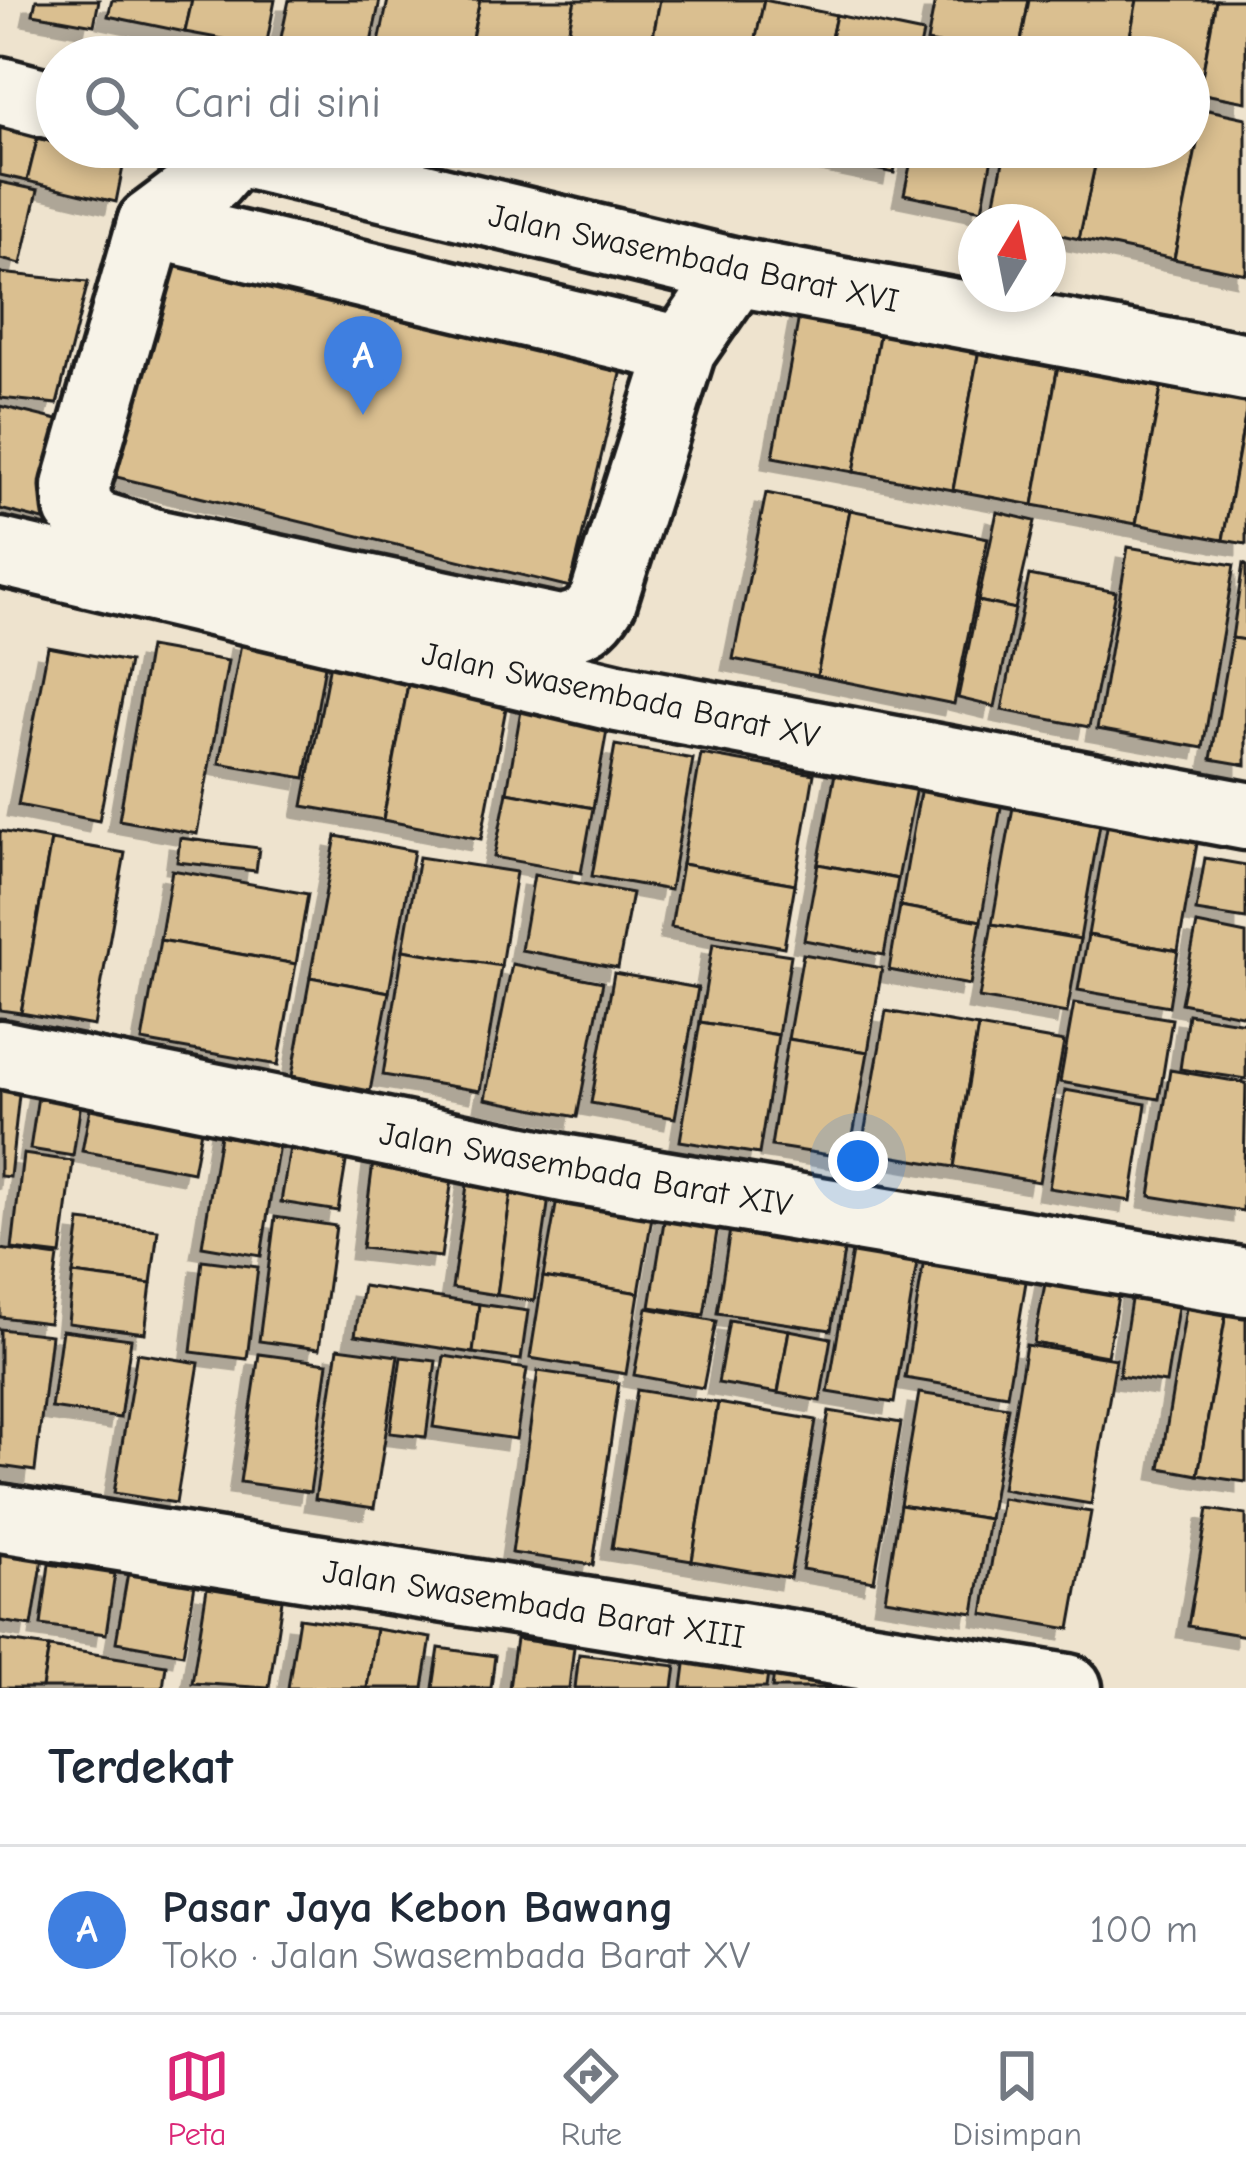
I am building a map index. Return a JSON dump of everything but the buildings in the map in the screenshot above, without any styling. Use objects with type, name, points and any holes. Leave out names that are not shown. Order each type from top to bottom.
[{"type":"street","points":[[0,91],[36,100]]},
{"type":"street","points":[[80,542],[76,486],[151,224],[211,179],[216,168]]},
{"type":"street","name":"Jalan Swasembada Barat XVI","points":[[304,168],[736,272],[1246,367]]},
{"type":"street","points":[[151,224],[682,350]]},
{"type":"street","points":[[80,542],[94,524],[159,544],[559,629],[577,627],[592,619],[603,600],[682,350],[736,272]]},
{"type":"street","name":"Jalan Swasembada Barat XV","points":[[0,552],[80,542],[618,698],[1246,816]]},
{"type":"street","name":"Jalan Swasembada Barat XIV","points":[[0,1054],[568,1168],[1246,1282]]},
{"type":"street","name":"Jalan Swasembada Barat XIII","points":[[0,1518],[1068,1688]]},
{"type":"place","name":"Pasar Jaya Kebon Bawang","points":[[363,415]]}]
